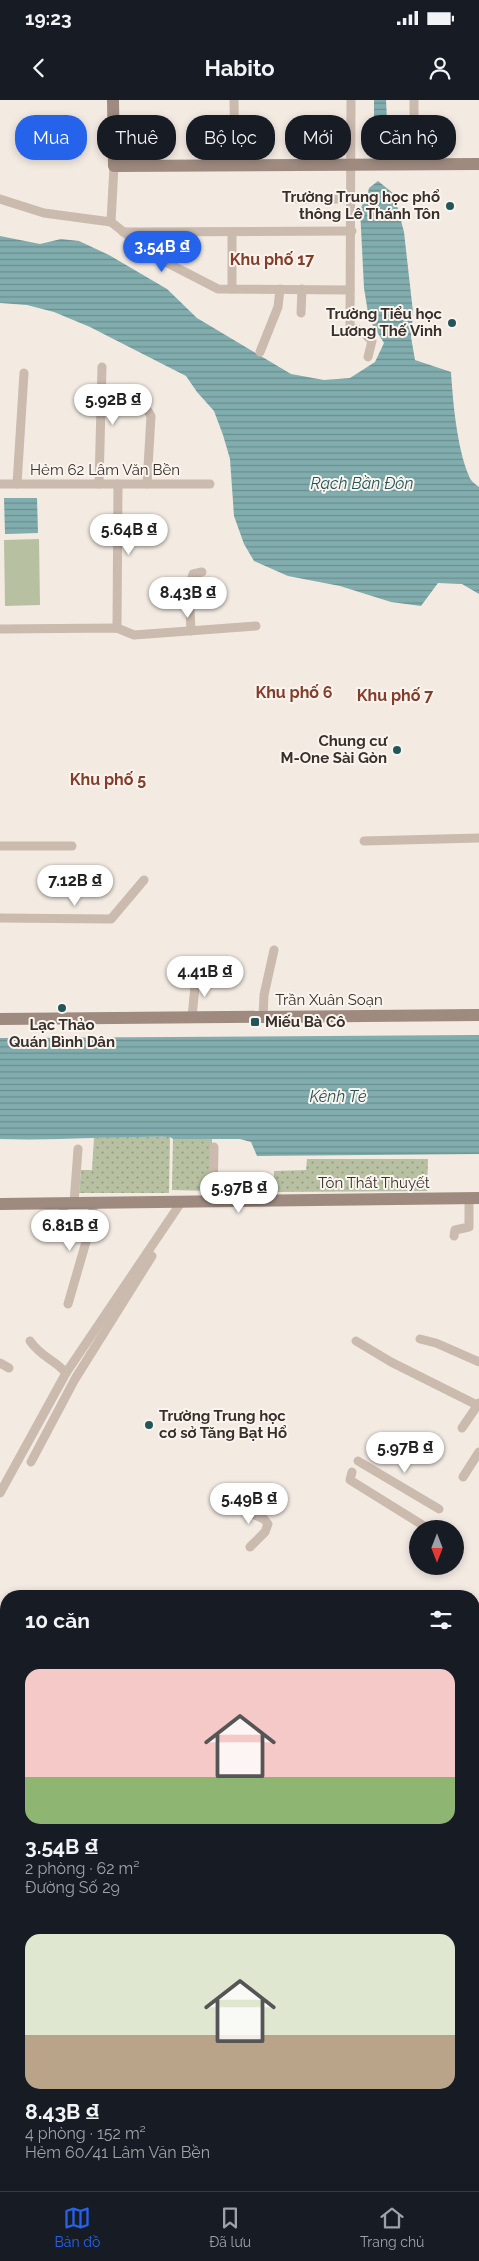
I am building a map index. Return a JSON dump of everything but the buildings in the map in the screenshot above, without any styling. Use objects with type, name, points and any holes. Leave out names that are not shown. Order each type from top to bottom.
[{"type":"main road","points":[[113,100],[114,166],[479,164]]},
{"type":"main road","name":"Trần Xuân Soạn","points":[[0,1019],[479,1015]]},
{"type":"main road","name":"Tôn Thất Thuyết","points":[[0,1204],[185,1200],[474,1198]]},
{"type":"street","points":[[234,100],[235,165]]},
{"type":"street","points":[[351,100],[352,231],[350,327],[362,331],[372,341],[368,357]]},
{"type":"street","points":[[414,100],[414,164]]},
{"type":"street","points":[[111,222],[114,166]]},
{"type":"street","points":[[298,199],[352,199]]},
{"type":"street","points":[[0,200],[44,213],[111,222],[154,256],[218,289],[350,290]]},
{"type":"street","points":[[123,232],[352,231]]},
{"type":"street","points":[[232,232],[232,289]]},
{"type":"street","points":[[260,352],[278,307],[280,289]]},
{"type":"street","points":[[301,313],[302,289]]},
{"type":"street","points":[[100,484],[102,368]]},
{"type":"street","points":[[17,484],[24,373]]},
{"type":"street","points":[[147,484],[150,416],[148,411]]},
{"type":"street","name":"Hẻm 62 Lâm Văn Bền","points":[[0,484],[210,484]]},
{"type":"street","points":[[117,628],[118,484]]},
{"type":"street","points":[[191,631],[189,588],[196,572],[202,572]]},
{"type":"street","points":[[0,629],[117,628],[134,635],[256,626]]},
{"type":"street","points":[[364,841],[479,838]]},
{"type":"street","points":[[0,846],[72,846]]},
{"type":"street","points":[[0,918],[111,919],[144,880]]},
{"type":"street","points":[[263,1017],[264,995],[274,950]]},
{"type":"street","points":[[192,1017],[196,976]]},
{"type":"street","points":[[213,1200],[214,1147]]},
{"type":"street","points":[[58,1233],[69,1203],[78,1148]]},
{"type":"street","points":[[454,1236],[455,1230],[469,1227],[474,1198]]},
{"type":"street","points":[[0,1492],[66,1373],[185,1200]]},
{"type":"street","points":[[31,1462],[75,1379],[185,1200]]},
{"type":"street","points":[[68,1304],[88,1235],[94,1203]]},
{"type":"street","points":[[420,1339],[436,1343],[479,1362]]},
{"type":"street","points":[[30,1341],[44,1357],[59,1365],[66,1373]]},
{"type":"street","points":[[356,1341],[391,1362],[478,1404],[462,1428]]},
{"type":"street","points":[[0,1363],[9,1368]]},
{"type":"street","points":[[463,1477],[479,1452]]},
{"type":"street","points":[[358,1461],[439,1509]]},
{"type":"street","points":[[352,1472],[350,1480],[414,1520]]},
{"type":"street","points":[[236,1507],[264,1519],[268,1524],[265,1532],[250,1547]]},
{"type":"green space","points":[[39,539],[40,605],[5,606],[4,540]]},
{"type":"green space","points":[[124,1136],[170,1137],[169,1193],[79,1193],[81,1170],[92,1170],[94,1138]]},
{"type":"green space","points":[[173,1139],[212,1139],[211,1191],[172,1190]]},
{"type":"green space","points":[[307,1159],[428,1159],[427,1191],[274,1192],[274,1171],[306,1170]]},
{"type":"water","points":[[374,100],[386,100],[387,115],[374,115]]},
{"type":"water","name":"Rạch Bần Đôn","points":[[378,181],[394,194],[404,232],[413,312],[411,337],[415,360],[451,372],[454,411],[461,452],[470,477],[479,487],[479,594],[462,584],[438,583],[421,606],[391,602],[340,586],[288,576],[254,561],[244,544],[234,516],[230,459],[223,435],[214,411],[186,376],[90,327],[54,312],[27,305],[0,303],[0,236],[40,244],[61,239],[79,241],[109,255],[167,289],[197,318],[291,374],[324,380],[350,378],[375,362],[384,343],[369,319],[364,288],[360,209],[367,197],[369,188]]},
{"type":"water","points":[[4,498],[37,498],[38,533],[5,534]]},
{"type":"water","name":"Kênh Tẻ","points":[[479,1035],[479,1154],[257,1156],[251,1142],[240,1139],[149,1137],[0,1139],[0,1038]]},
{"type":"place","name":"Trường Trung học phổ thông Lê Thánh Tôn","points":[[450,206]]},
{"type":"place","name":"Trường Tiểu học Lương Thế Vinh","points":[[452,323]]},
{"type":"place","name":"Chung cư M-One Sài Gòn","points":[[397,750]]},
{"type":"place","name":"Lạc Thảo Quán Bình Dân","points":[[62,1008]]},
{"type":"place","name":"Miếu Bà Cô","points":[[255,1022]]},
{"type":"place","name":"Trường Trung học cơ sở Tăng Bạt Hổ","points":[[149,1425]]},
{"type":"district","name":"Khu phố 17","points":[[272,259]]},
{"type":"district","name":"Khu phố 6","points":[[294,692]]},
{"type":"district","name":"Khu phố 7","points":[[395,695]]},
{"type":"district","name":"Khu phố 5","points":[[108,779]]}]
